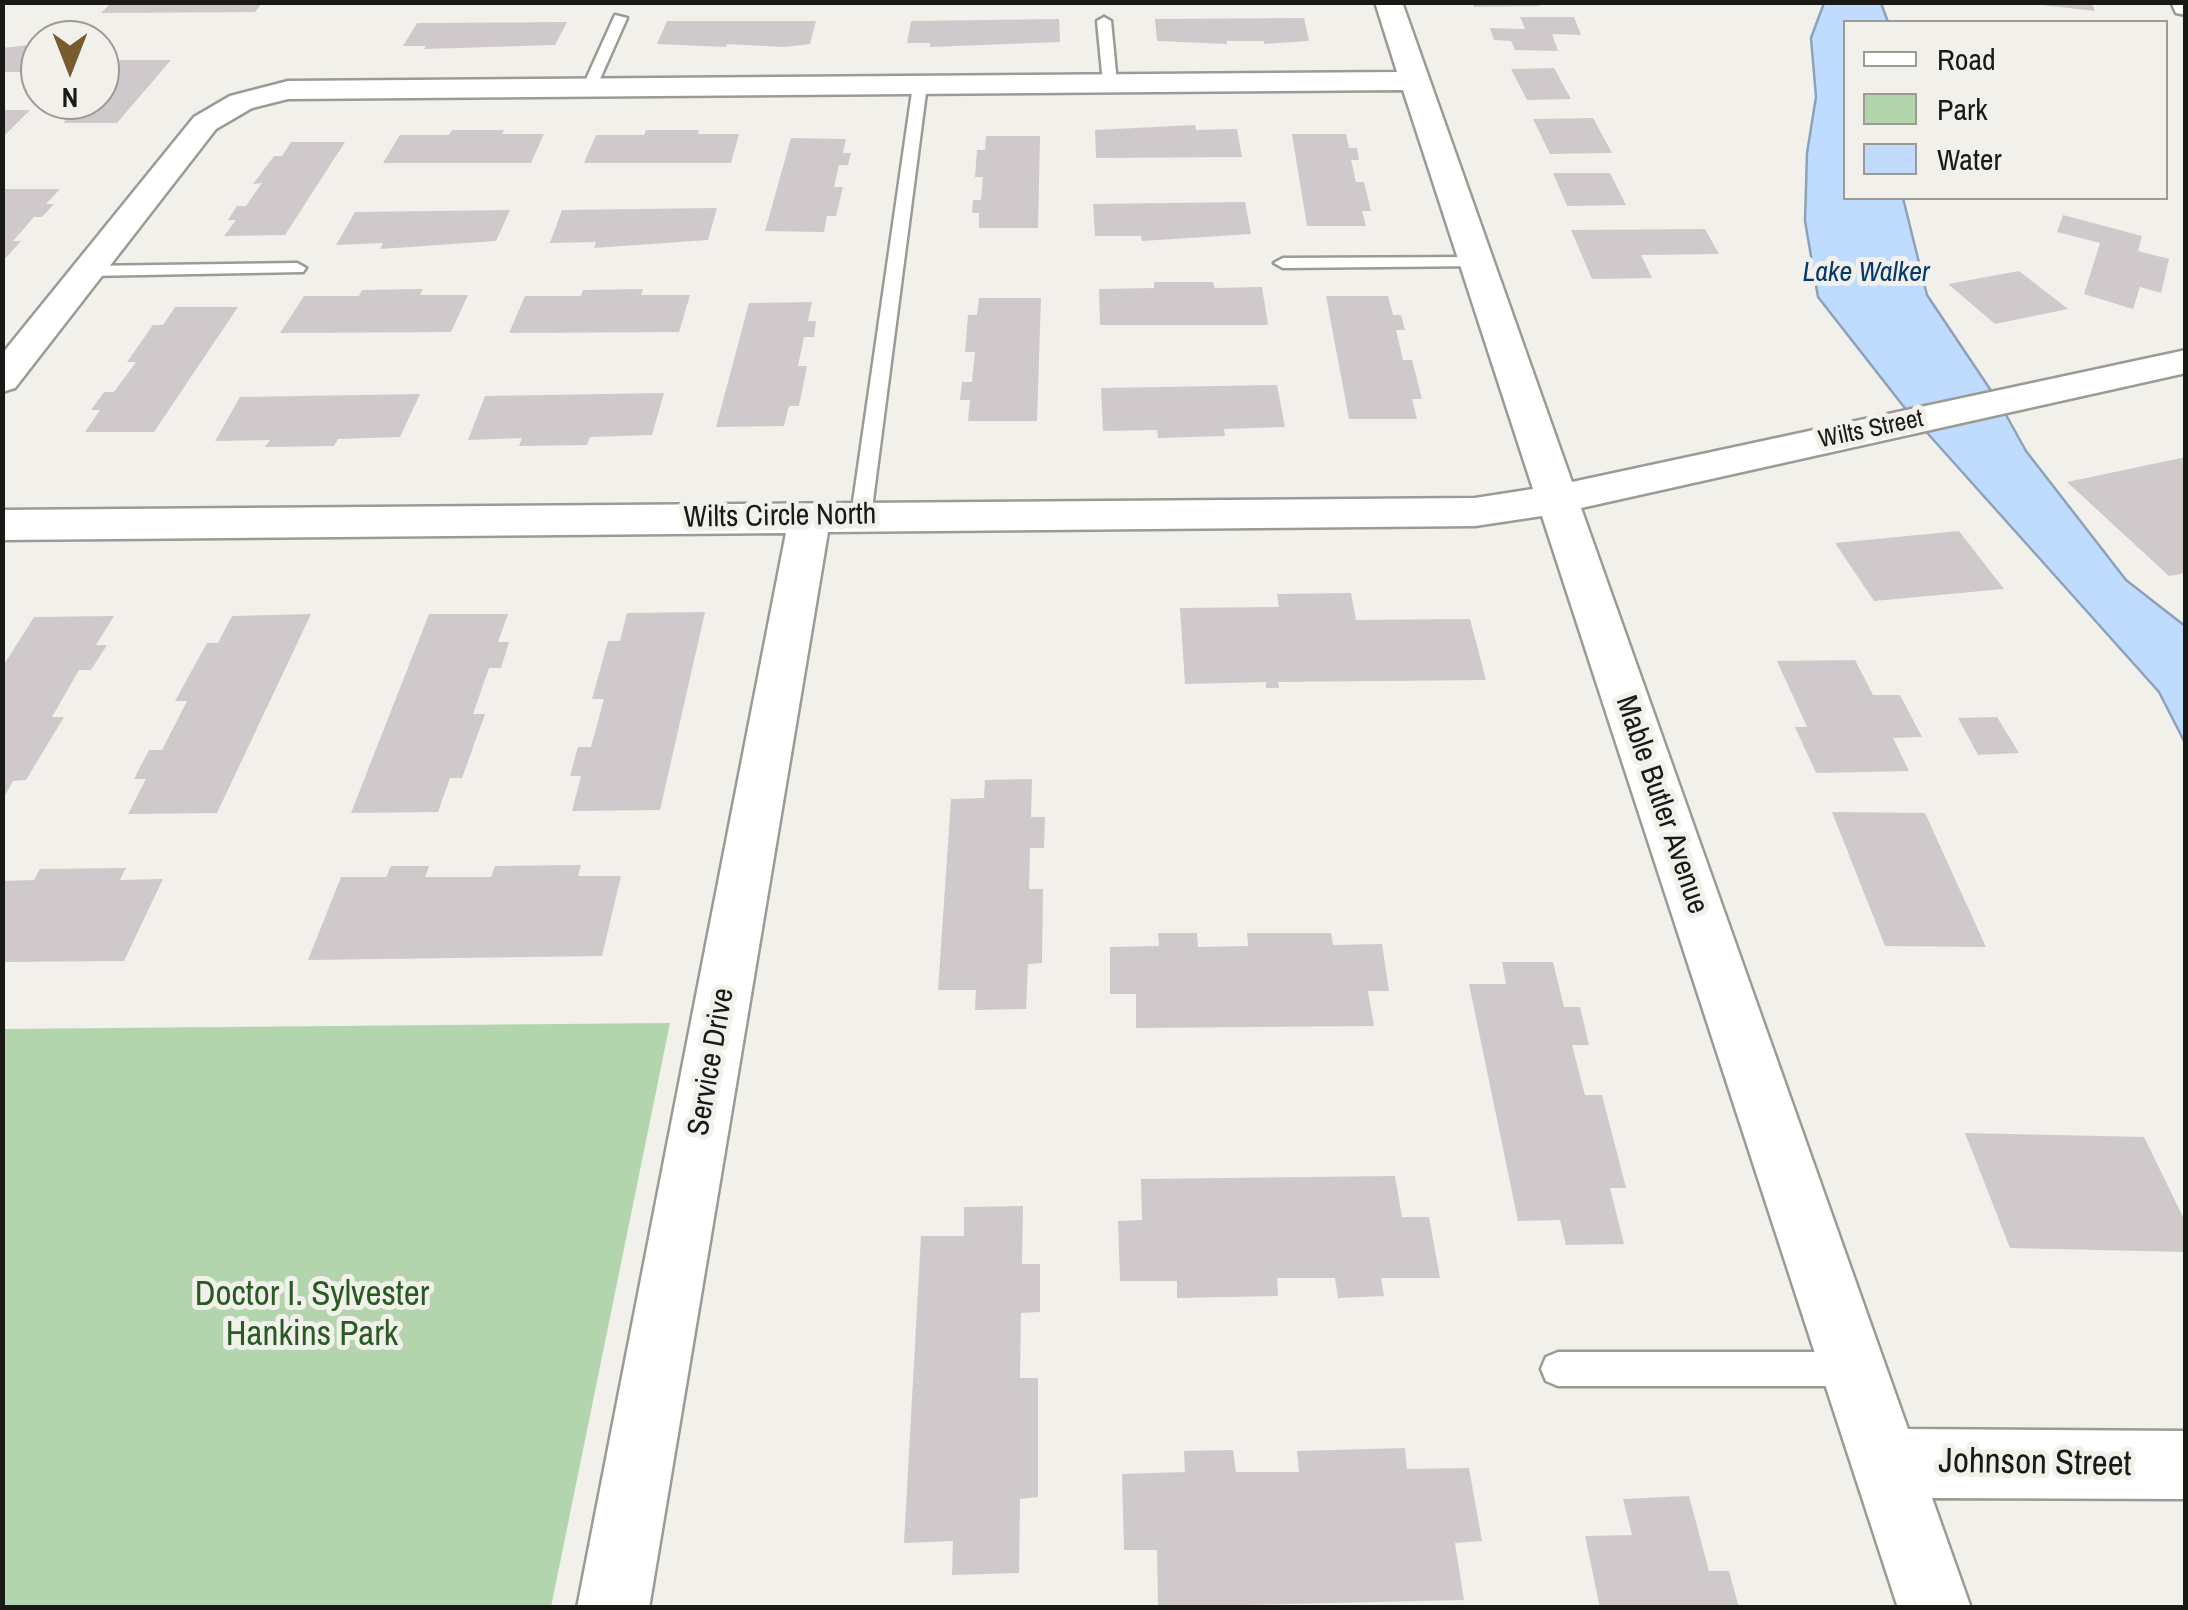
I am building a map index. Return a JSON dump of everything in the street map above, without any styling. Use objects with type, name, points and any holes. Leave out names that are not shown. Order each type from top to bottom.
[{"type":"street","name":"Mable Butler Avenue","points":[[1388,2],[1935,1608]]},
{"type":"street","points":[[2,380],[205,123],[241,102],[288,90],[1413,81]]},
{"type":"street","name":"Wilts Street","points":[[1557,499],[2186,361]]},
{"type":"street","name":"Wilts Circle North","points":[[2,526],[1475,512],[1557,499]]},
{"type":"street","name":"Service Drive","points":[[613,1608],[835,516]]},
{"type":"street","name":"Johnson Street","points":[[1885,1463],[2186,1466]]},
{"type":"lane","points":[[589,88],[620,18]]},
{"type":"lane","points":[[1104,21],[1110,84]]},
{"type":"lane","points":[[835,516],[920,85]]},
{"type":"lane","points":[[1283,263],[1476,262]]},
{"type":"lane","points":[[88,271],[297,268]]},
{"type":"lane","points":[[1558,1369],[1854,1369]]},
{"type":"green space","name":"Doctor I. Sylvester Hankins Park","points":[[670,1023],[551,1607],[3,1607],[3,1029]]},
{"type":"water","name":"Lake Walker","points":[[1824,3],[1881,3],[1887,20],[1843,20],[1843,200],[1903,200],[1927,295],[2000,404],[2026,451],[2126,580],[2185,626],[2185,743],[2159,692],[1904,407],[1818,297],[1805,221],[1807,153],[1816,97],[1811,38]]},
{"type":"building","points":[[112,2],[263,2],[255,12],[101,13]]},
{"type":"building","points":[[1472,2],[1539,2],[1541,6],[1474,7]]},
{"type":"building","points":[[2091,2],[2095,11],[2042,5]]},
{"type":"building","points":[[1520,17],[1574,17],[1581,35],[1552,34],[1558,51],[1515,50],[1511,41],[1494,40],[1490,28],[1525,29]]},
{"type":"building","points":[[1304,18],[1309,41],[1264,44],[1157,41],[1155,19]]},
{"type":"building","points":[[1059,19],[1060,42],[930,47],[930,43],[907,43],[911,21]]},
{"type":"building","points":[[667,21],[816,21],[810,44],[726,47],[657,44]]},
{"type":"building","points":[[567,22],[555,45],[424,49],[426,46],[403,46],[417,23]]},
{"type":"building","points":[[20,46],[20,72],[2,72],[2,48]]},
{"type":"building","points":[[120,60],[171,60],[120,120]]},
{"type":"building","points":[[1554,68],[1571,99],[1527,100],[1511,69]]},
{"type":"building","points":[[2,110],[20,110],[20,120],[2,138]]},
{"type":"building","points":[[1593,118],[1612,153],[1550,154],[1533,119]]},
{"type":"building","points":[[66,120],[120,120],[117,123],[63,123]]},
{"type":"building","points":[[1195,125],[1196,130],[1237,129],[1242,157],[1096,158],[1095,130]]},
{"type":"building","points":[[452,130],[544,134],[531,163],[383,163],[400,135],[449,135]]},
{"type":"building","points":[[646,130],[739,134],[731,163],[584,163],[596,135],[644,135]]},
{"type":"building","points":[[1292,134],[1346,134],[1349,148],[1357,148],[1359,160],[1351,160],[1356,182],[1364,182],[1371,211],[1362,211],[1366,226],[1307,226]]},
{"type":"building","points":[[986,136],[1040,136],[1038,228],[979,228],[979,213],[972,213],[973,200],[981,200],[983,177],[975,177],[977,150],[985,150]]},
{"type":"building","points":[[791,138],[846,139],[843,153],[851,153],[848,165],[839,165],[834,187],[843,187],[836,216],[827,216],[824,232],[765,231]]},
{"type":"building","points":[[291,142],[345,142],[285,235],[224,236],[236,220],[228,220],[237,206],[246,206],[262,183],[253,184],[274,156],[282,156]]},
{"type":"building","points":[[1553,173],[1610,173],[1626,205],[1567,206]]},
{"type":"building","points":[[2,189],[60,189],[46,204],[54,204],[42,217],[34,217],[13,241],[21,241],[2,262]]},
{"type":"building","points":[[1245,202],[1251,234],[1142,241],[1141,236],[1095,236],[1093,204]]},
{"type":"building","points":[[717,208],[708,240],[594,248],[596,242],[550,243],[562,210]]},
{"type":"building","points":[[510,210],[496,241],[380,249],[383,243],[336,245],[355,212]]},
{"type":"building","points":[[2063,215],[2142,236],[2138,251],[2169,259],[2161,293],[2140,287],[2133,309],[2084,294],[2100,243],[2057,232]]},
{"type":"building","points":[[1705,229],[1719,254],[1641,255],[1652,278],[1592,279],[1571,230]]},
{"type":"building","points":[[2019,271],[2068,309],[1995,324],[1948,284]]},
{"type":"building","points":[[1154,282],[1213,282],[1215,288],[1262,287],[1268,325],[1100,325],[1099,289],[1154,288]]},
{"type":"building","points":[[423,289],[420,295],[468,295],[451,332],[280,333],[304,296],[359,296],[362,290]]},
{"type":"building","points":[[643,289],[641,295],[690,295],[679,332],[509,333],[525,296],[581,296],[583,290]]},
{"type":"building","points":[[1326,296],[1388,296],[1393,315],[1401,315],[1405,330],[1396,330],[1403,360],[1412,360],[1422,399],[1412,399],[1417,419],[1349,419]]},
{"type":"building","points":[[979,298],[1041,298],[1037,421],[968,421],[970,400],[960,400],[962,382],[972,382],[975,352],[965,352],[968,315],[977,315]]},
{"type":"building","points":[[812,302],[808,321],[816,321],[814,337],[804,337],[798,366],[807,366],[799,406],[789,406],[784,426],[716,427],[749,303]]},
{"type":"building","points":[[175,307],[238,307],[154,432],[85,432],[100,410],[91,410],[104,392],[114,392],[136,362],[127,362],[153,325],[163,325]]},
{"type":"building","points":[[1277,385],[1285,427],[1224,429],[1225,436],[1158,438],[1157,430],[1103,431],[1101,388]]},
{"type":"building","points":[[664,393],[652,435],[590,437],[587,445],[519,446],[522,438],[468,440],[485,396]]},
{"type":"building","points":[[420,394],[400,437],[338,439],[334,446],[265,447],[270,440],[215,441],[240,397]]},
{"type":"building","points":[[2186,457],[2186,573],[2169,576],[2067,482]]},
{"type":"building","points":[[1959,531],[2004,589],[1874,601],[1835,543]]},
{"type":"building","points":[[1351,593],[1356,620],[1470,619],[1486,680],[1278,682],[1279,688],[1266,688],[1266,682],[1185,684],[1180,608],[1279,607],[1277,594]]},
{"type":"building","points":[[705,612],[660,810],[572,811],[581,776],[570,776],[578,747],[591,747],[604,699],[592,699],[608,641],[620,641],[627,613]]},
{"type":"building","points":[[311,614],[217,813],[128,814],[146,779],[134,779],[149,750],[162,750],[187,701],[175,701],[207,643],[218,643],[232,616]]},
{"type":"building","points":[[429,614],[508,614],[498,642],[509,642],[501,668],[489,668],[473,714],[485,714],[462,778],[450,778],[438,812],[351,813]]},
{"type":"building","points":[[114,616],[96,645],[107,645],[91,670],[79,670],[52,717],[64,717],[26,780],[13,781],[3,799],[3,666],[34,617]]},
{"type":"building","points":[[1855,660],[1873,695],[1900,695],[1922,737],[1893,738],[1909,771],[1816,773],[1795,727],[1807,727],[1777,661]]},
{"type":"building","points":[[1997,717],[2019,753],[1978,755],[1958,718]]},
{"type":"building","points":[[1032,779],[1031,817],[1045,817],[1044,848],[1030,848],[1029,889],[1043,889],[1042,963],[1028,964],[1026,1009],[975,1010],[976,990],[938,990],[951,799],[984,798],[985,780]]},
{"type":"building","points":[[1832,812],[1925,813],[1986,947],[1885,946]]},
{"type":"building","points":[[581,865],[578,876],[621,876],[602,956],[308,960],[341,877],[386,877],[391,866],[429,866],[425,877],[491,877],[495,866]]},
{"type":"building","points":[[126,868],[120,880],[163,879],[124,961],[2,962],[2,881],[34,880],[40,869]]},
{"type":"building","points":[[1158,933],[1197,933],[1198,947],[1248,946],[1247,933],[1331,933],[1333,945],[1382,944],[1389,991],[1368,991],[1374,1026],[1136,1028],[1136,994],[1110,994],[1110,947],[1159,946]]},
{"type":"building","points":[[1502,962],[1553,962],[1564,1007],[1580,1007],[1589,1045],[1572,1045],[1585,1095],[1602,1095],[1626,1188],[1610,1188],[1624,1244],[1566,1245],[1560,1220],[1518,1221],[1469,984],[1506,984]]},
{"type":"building","points":[[1965,1133],[2144,1137],[2186,1223],[2186,1252],[2010,1248]]},
{"type":"building","points":[[1395,1176],[1402,1217],[1429,1217],[1440,1278],[1381,1278],[1384,1296],[1338,1298],[1335,1278],[1277,1278],[1278,1296],[1177,1298],[1177,1281],[1120,1281],[1118,1221],[1142,1220],[1141,1179]]},
{"type":"building","points":[[1023,1206],[1022,1264],[1040,1264],[1040,1312],[1021,1313],[1020,1378],[1038,1378],[1038,1497],[1020,1499],[1019,1573],[952,1575],[953,1541],[904,1543],[921,1236],[964,1236],[964,1207]]},
{"type":"building","points":[[1405,1448],[1407,1469],[1469,1468],[1482,1541],[1455,1543],[1464,1600],[1158,1607],[1157,1550],[1124,1550],[1122,1474],[1185,1472],[1184,1451],[1233,1450],[1236,1472],[1299,1472],[1297,1451]]},
{"type":"building","points":[[1689,1496],[1709,1571],[1729,1571],[1739,1608],[1600,1608],[1585,1536],[1632,1535],[1623,1499]]}]
